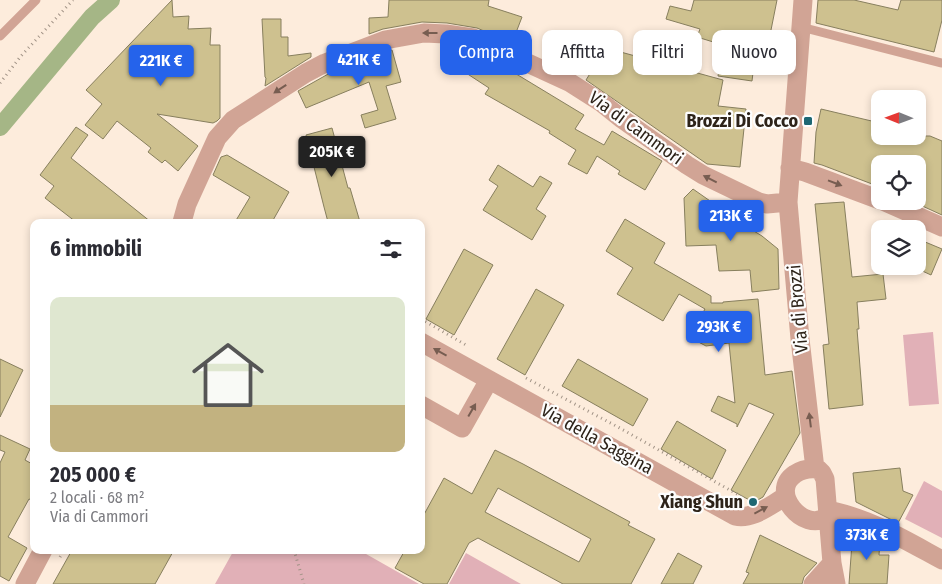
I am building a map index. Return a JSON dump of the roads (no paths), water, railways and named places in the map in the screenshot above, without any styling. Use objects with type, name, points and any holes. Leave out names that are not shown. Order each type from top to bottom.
[{"type":"street","name":"Via di Brozzi","points":[[803,0],[788,202],[800,339],[815,469],[822,473],[825,479],[832,563],[836,584]]},
{"type":"street","name":"Via di Cammori","points":[[183,219],[187,204],[217,138],[233,120],[306,73],[325,63],[385,40],[424,33],[473,38],[539,67],[591,95],[629,124],[703,175],[759,202],[767,204],[788,202]]},
{"type":"street","points":[[790,168],[871,197]]},
{"type":"street","points":[[902,210],[942,227]]},
{"type":"street","name":"Via della Saggina","points":[[425,344],[735,516],[751,516],[786,497]]},
{"type":"street","points":[[425,407],[462,428],[489,380]]},
{"type":"street","points":[[815,469],[807,469],[788,480],[785,486],[786,497],[792,509],[805,518],[814,520],[824,519],[828,515],[828,510],[866,520],[942,560]]},
{"type":"street","points":[[25,584],[41,554]]},
{"type":"street","points":[[813,584],[832,563]]},
{"type":"lane","points":[[0,36],[36,0]]},
{"type":"lane","points":[[801,27],[941,63]]},
{"type":"waterway","points":[[0,127],[92,17],[111,0]]},
{"type":"place","name":"Brozzi Di Cocco","points":[[808,121]]},
{"type":"place","name":"Xiang Shun","points":[[753,502]]}]
